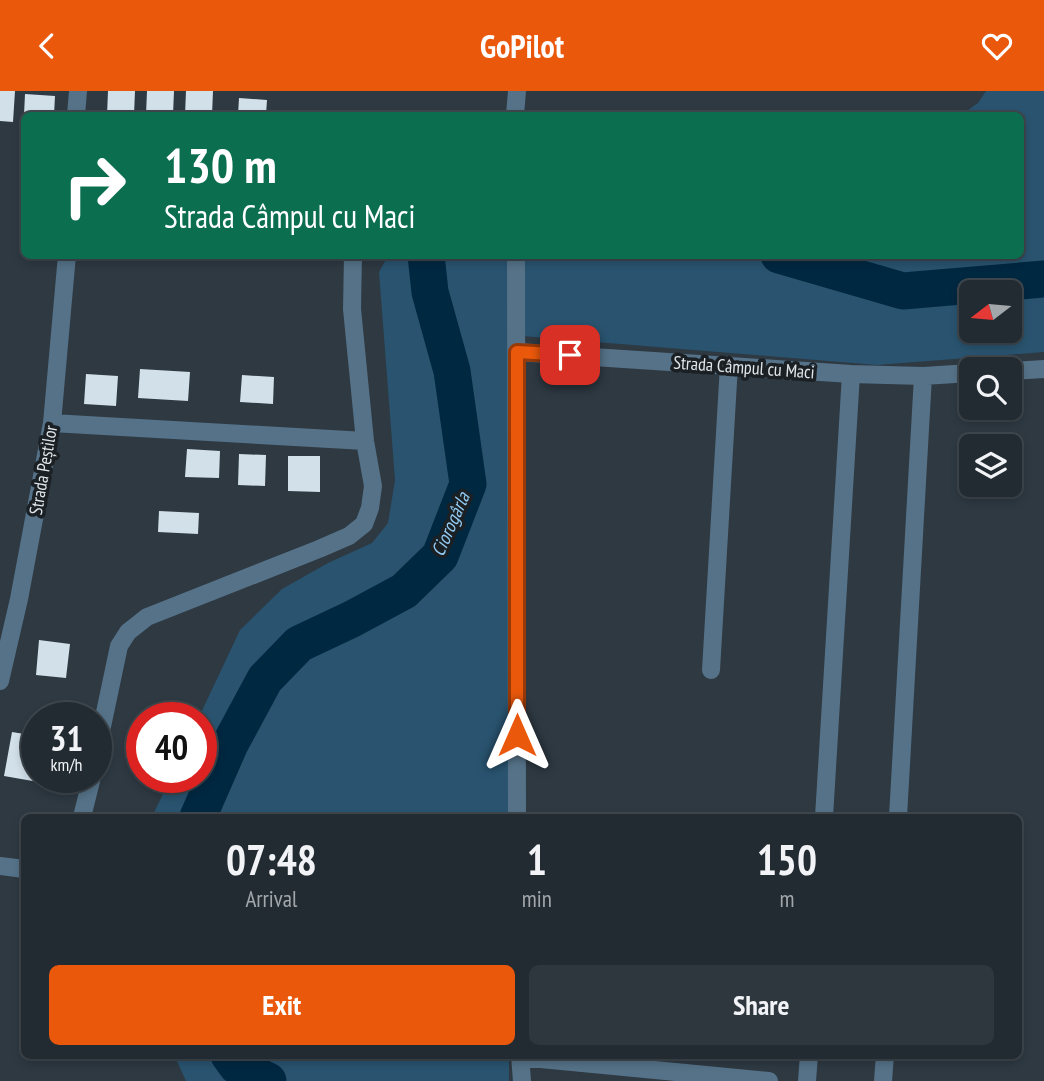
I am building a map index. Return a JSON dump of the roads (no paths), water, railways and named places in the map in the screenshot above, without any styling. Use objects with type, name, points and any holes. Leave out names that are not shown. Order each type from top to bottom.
[{"type":"street","points":[[76,112],[78,91]]},
{"type":"street","points":[[515,112],[516,91]]},
{"type":"street","name":"Strada Peștilor","points":[[0,681],[19,599],[52,422],[67,259]]},
{"type":"street","points":[[107,702],[119,646],[128,632],[147,617],[320,549],[349,535],[364,524],[370,508],[373,486],[365,441],[352,309],[353,259]]},
{"type":"street","points":[[516,259],[517,814]]},
{"type":"street","name":"Strada Câmpul cu Maci","points":[[517,352],[852,374],[923,376],[959,374]]},
{"type":"street","points":[[711,670],[729,365]]},
{"type":"street","points":[[1022,370],[1044,369]]},
{"type":"street","points":[[824,814],[852,374]]},
{"type":"street","points":[[898,814],[923,376]]},
{"type":"street","points":[[52,422],[365,441]]},
{"type":"street","points":[[83,814],[88,793]]},
{"type":"street","points":[[0,866],[21,869]]},
{"type":"street","points":[[520,1059],[522,1081]]},
{"type":"street","points":[[546,1059],[721,1079],[769,1081]]},
{"type":"street","points":[[807,1081],[809,1059]]},
{"type":"street","points":[[883,1081],[885,1059]]},
{"type":"waterway","name":"Ciorogârla","points":[[199,814],[230,744],[265,679],[299,644],[404,591],[440,556],[468,484],[452,371],[430,292],[426,259]]},
{"type":"waterway","name":"Ciorogârla","points":[[793,259],[903,291],[1044,279]]},
{"type":"waterway","name":"Ciorogârla","points":[[232,1059],[237,1066],[268,1081]]}]
